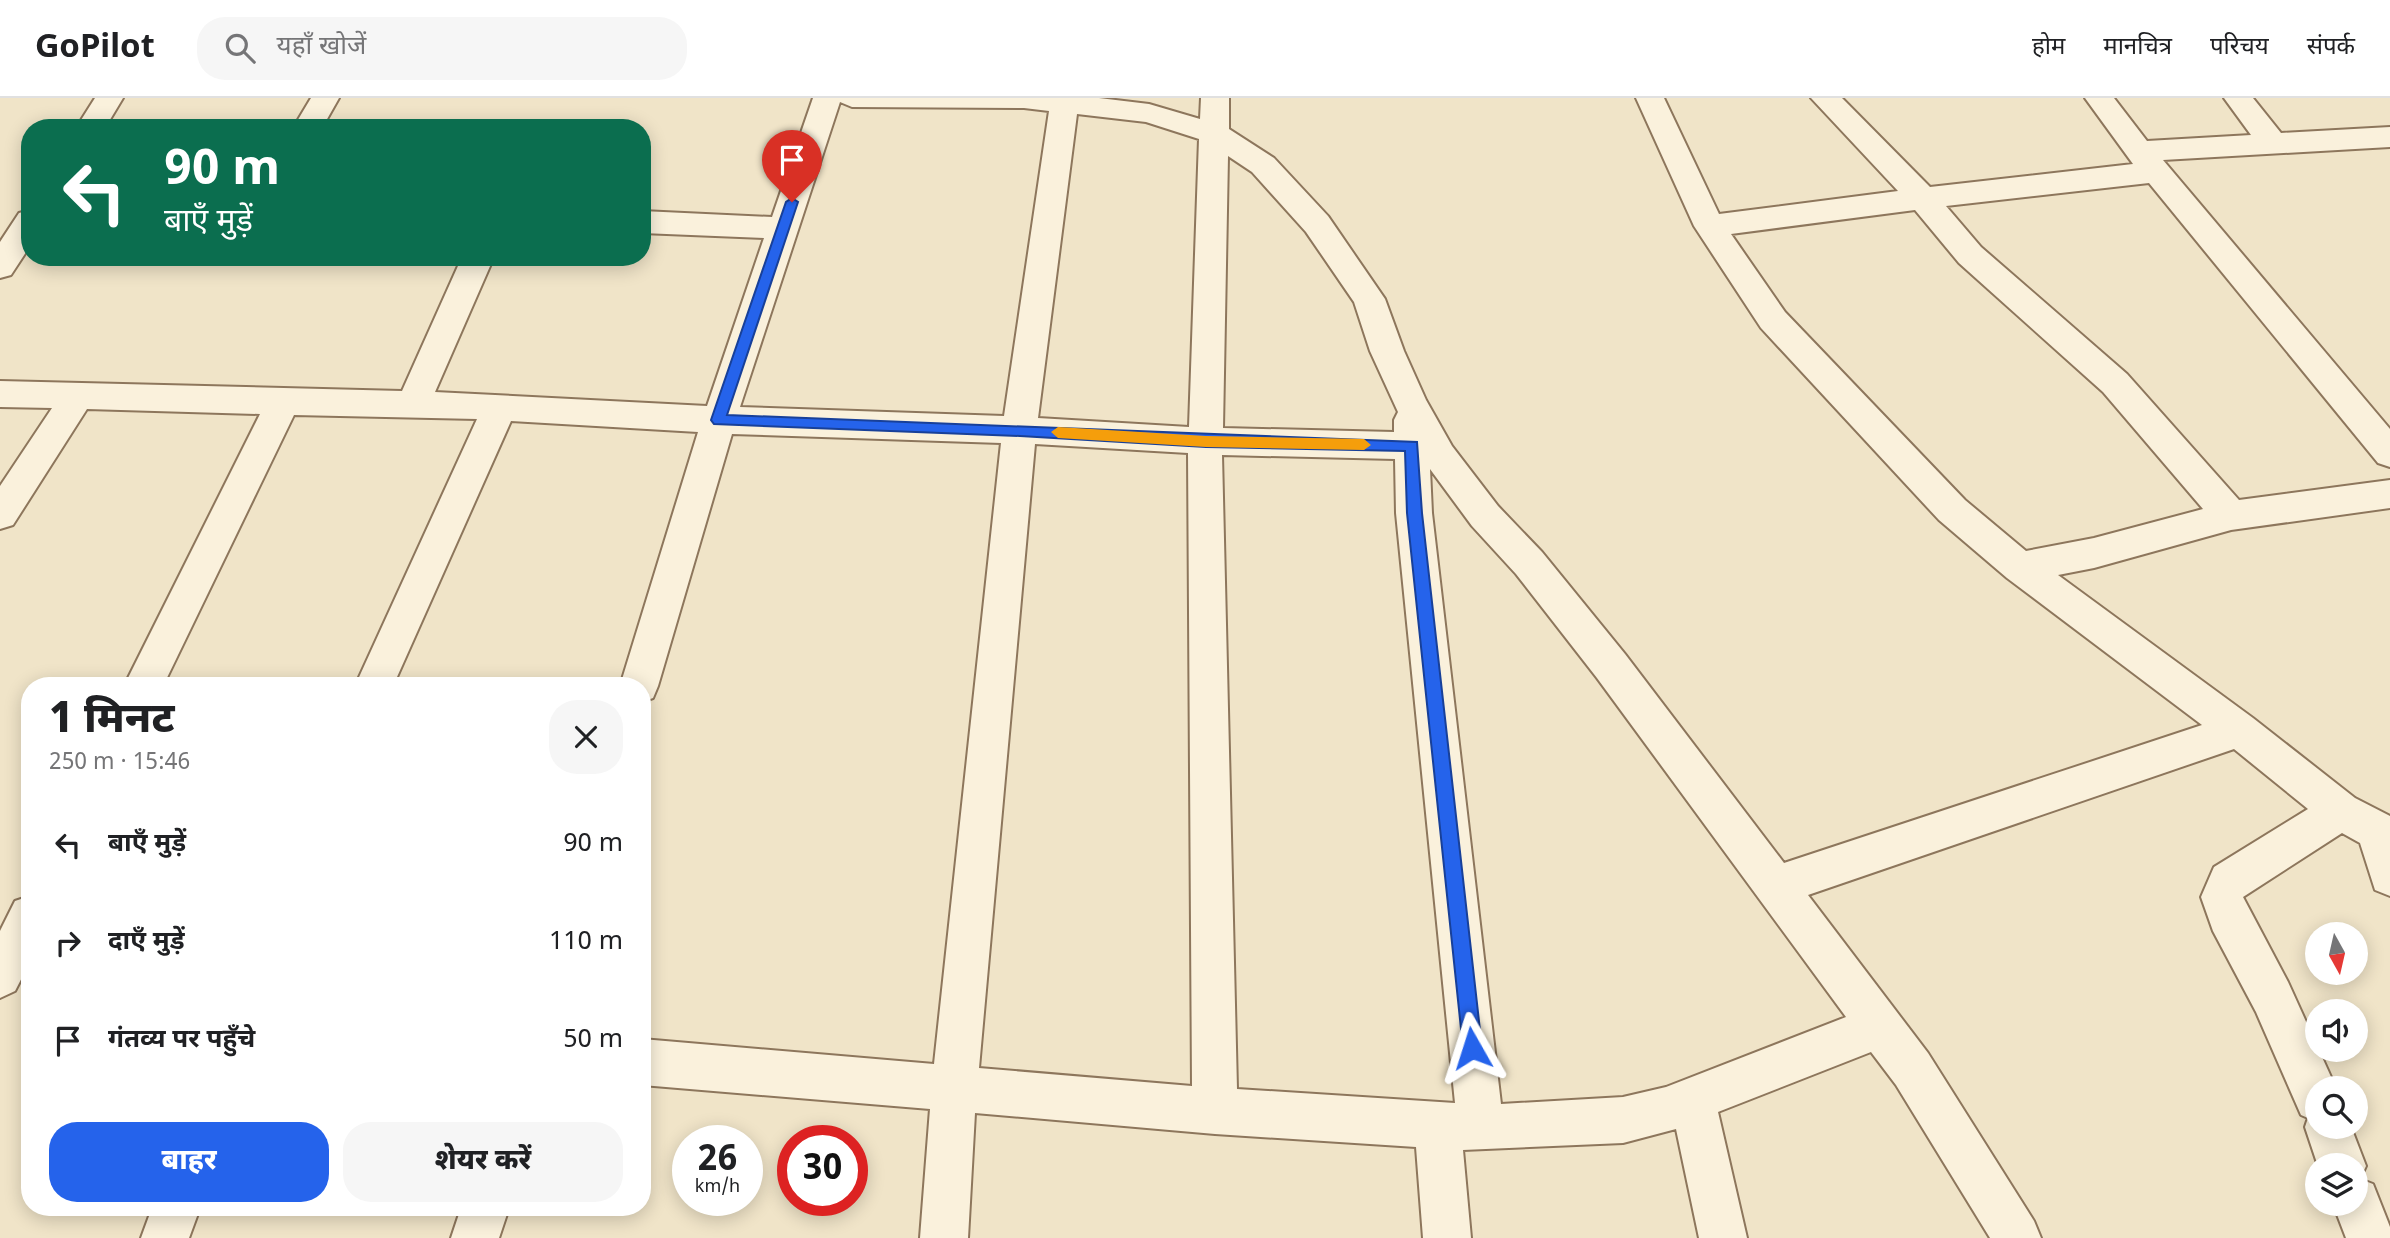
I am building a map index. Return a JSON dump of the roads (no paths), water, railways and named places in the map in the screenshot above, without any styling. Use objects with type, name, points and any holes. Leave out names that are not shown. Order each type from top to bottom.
[{"type":"street","points":[[96,119],[109,98]]},
{"type":"street","points":[[312,119],[325,98]]},
{"type":"street","points":[[642,677],[719,420],[827,98]]},
{"type":"street","points":[[852,98],[1024,98],[1149,113],[1215,116],[1317,224],[1369,299],[1387,351],[1410,402],[1440,457],[1485,516],[1529,563],[1611,666],[1912,1069],[2017,1238]]},
{"type":"street","points":[[1650,98],[1709,226],[1773,320],[1952,510],[2020,567],[2239,730],[2341,811],[2384,835],[2390,876]]},
{"type":"street","points":[[1825,98],[1923,199],[1970,255],[2115,383],[2231,516]]},
{"type":"street","points":[[2099,98],[2148,162],[2390,453]]},
{"type":"street","points":[[2238,98],[2273,144]]},
{"type":"street","points":[[944,1238],[954,1090],[1020,430],[1064,104]]},
{"type":"street","points":[[1214,1111],[1205,506],[1215,116]]},
{"type":"street","points":[[1709,226],[1923,199],[2273,144],[2390,137]]},
{"type":"street","points":[[651,222],[783,228]]},
{"type":"street","points":[[0,267],[21,235]]},
{"type":"street","points":[[413,405],[474,266]]},
{"type":"street","points":[[0,394],[500,407],[719,420],[1020,430],[1206,441],[1412,446]]},
{"type":"street","points":[[0,515],[78,396]]},
{"type":"street","points":[[147,677],[284,400]]},
{"type":"street","points":[[1410,402],[1414,513],[1459,1127],[1447,1238]]},
{"type":"street","points":[[377,677],[500,407]]},
{"type":"street","points":[[2020,567],[2094,552],[2231,516],[2390,494]]},
{"type":"street","points":[[1776,886],[2239,730]]},
{"type":"street","points":[[2307,1076],[2272,997],[2228,916],[2222,897],[2229,881],[2341,811]]},
{"type":"street","points":[[0,976],[21,934]]},
{"type":"street","points":[[651,1063],[1214,1111],[1459,1127],[1623,1120],[1666,1110],[1880,1026]]},
{"type":"street","points":[[1692,1099],[1723,1238]]},
{"type":"street","points":[[165,1238],[173,1216]]},
{"type":"street","points":[[475,1238],[482,1216]]},
{"type":"street","points":[[2362,1216],[2370,1238]]}]
